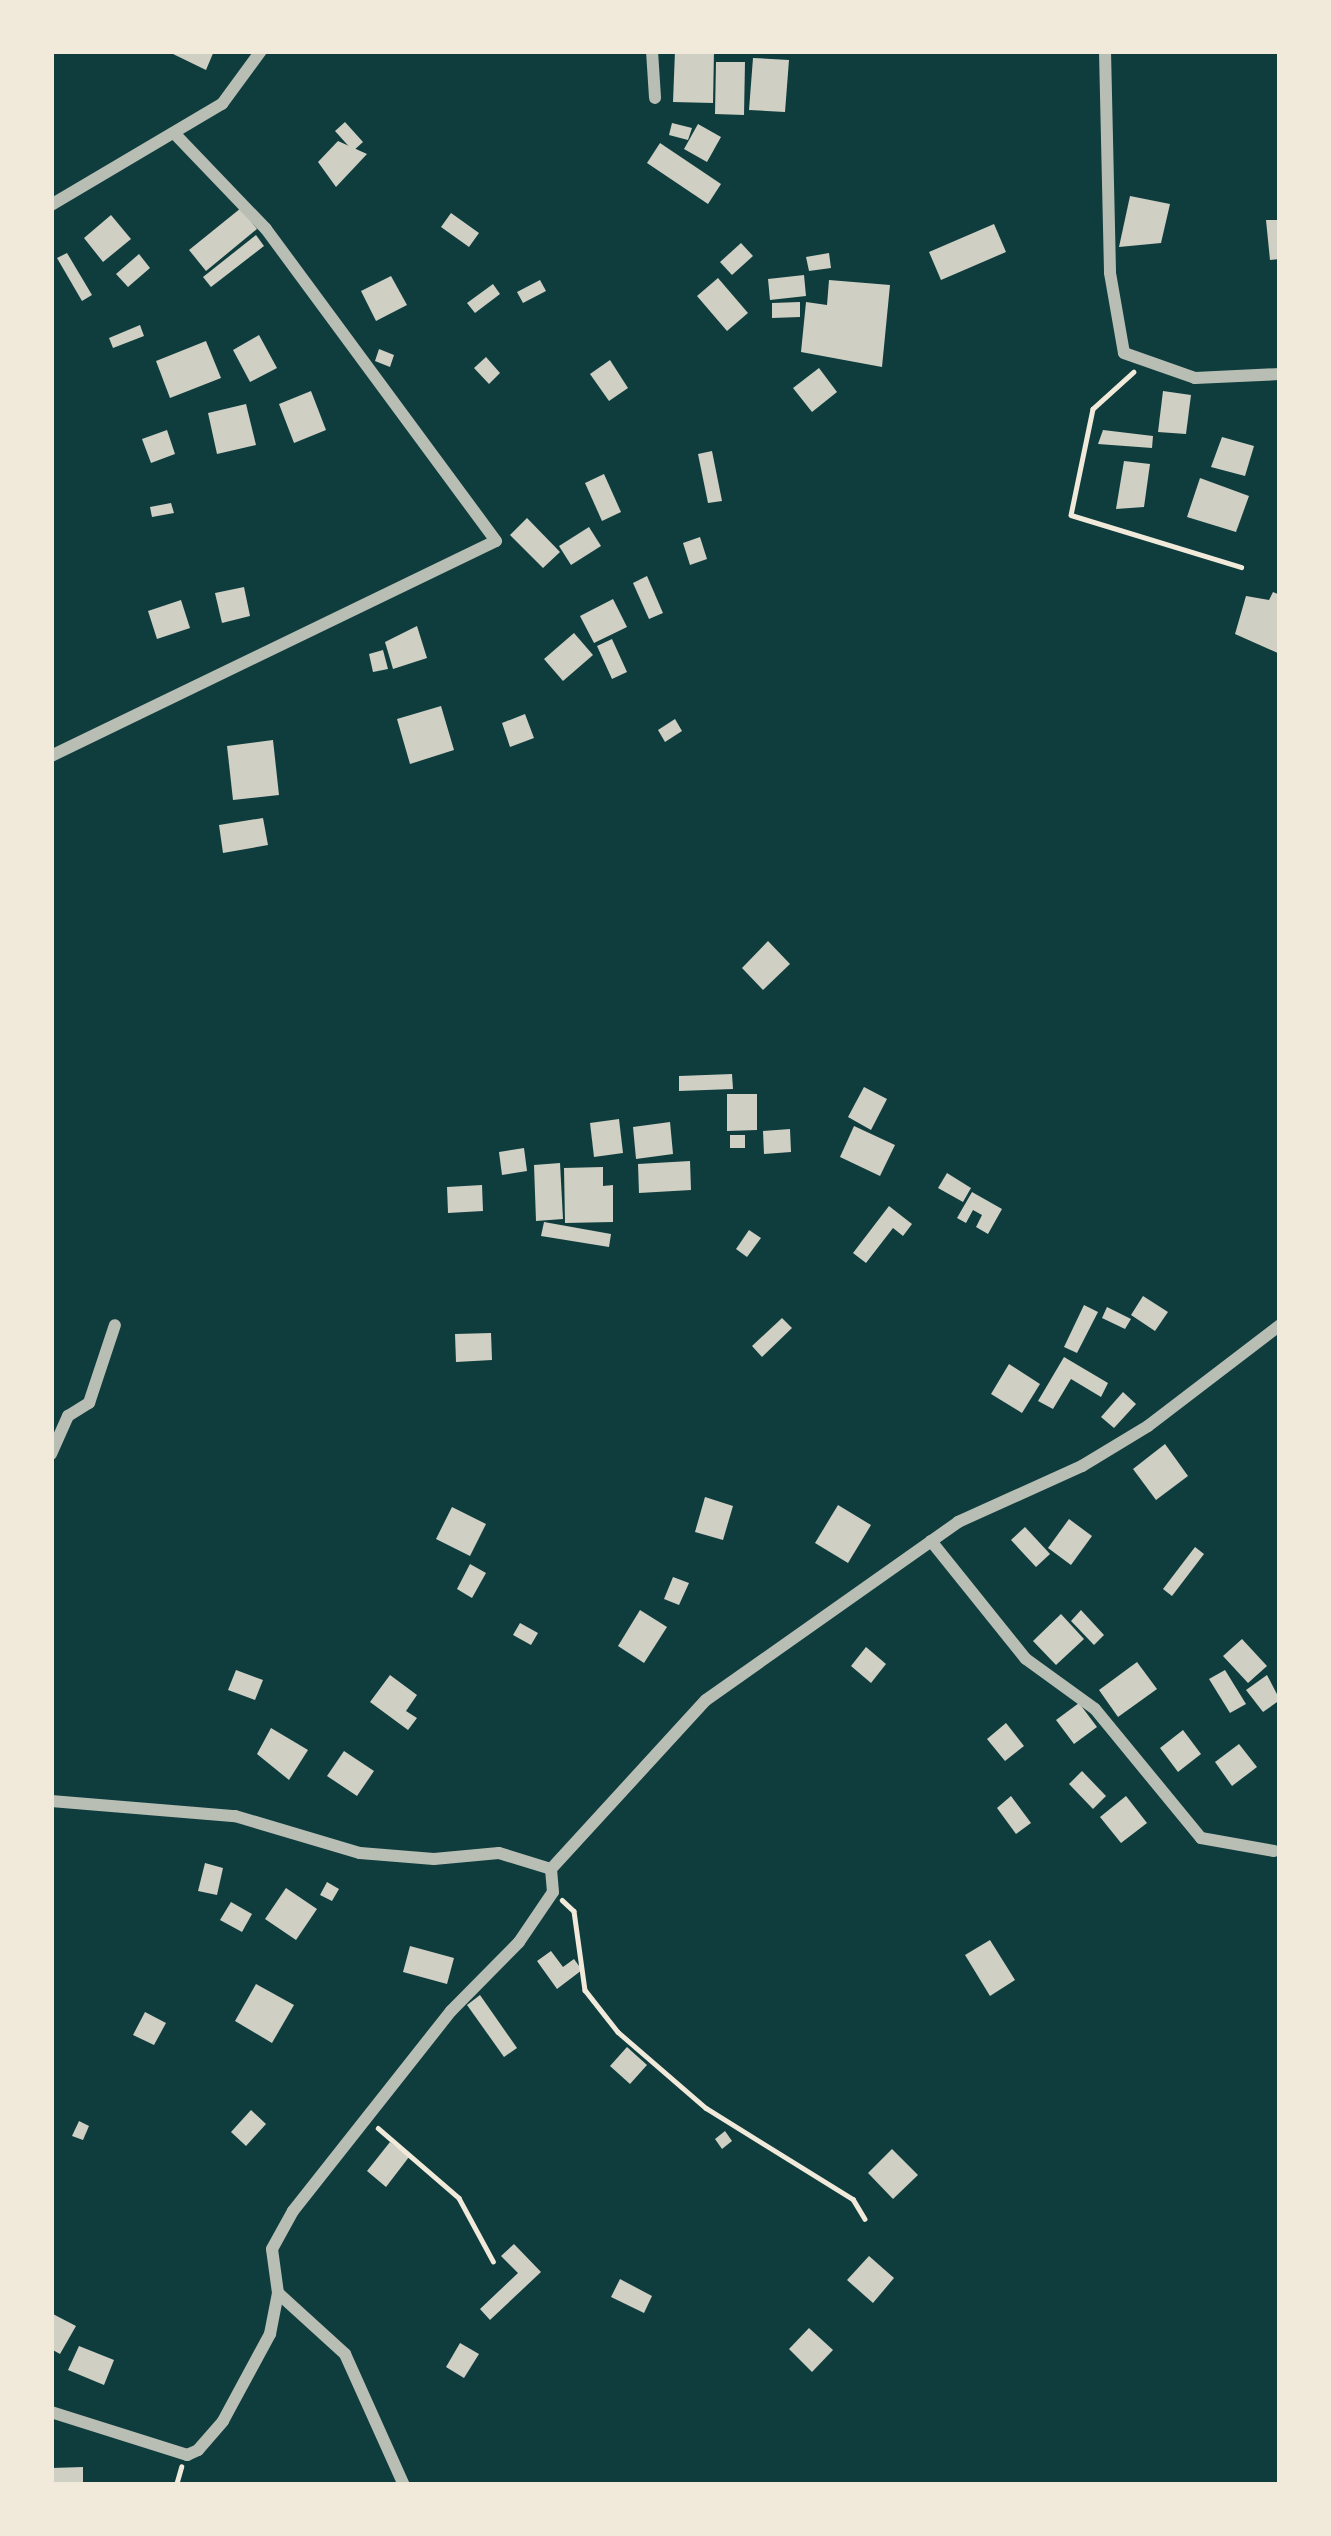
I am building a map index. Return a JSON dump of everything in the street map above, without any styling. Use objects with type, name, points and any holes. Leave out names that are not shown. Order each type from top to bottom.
[{"type":"street","points":[[51,205],[222,104],[261,51]]},
{"type":"street","points":[[652,51],[655,98]]},
{"type":"street","points":[[1105,51],[1115,319],[1124,353],[1143,366],[1195,378],[1280,374]]},
{"type":"street","points":[[51,756],[496,541],[266,230],[176,135]]},
{"type":"street","points":[[51,1454],[68,1416],[89,1402],[116,1325]]},
{"type":"street","points":[[51,2411],[187,2455],[197,2450],[256,2364],[278,2293],[272,2249],[366,2120],[554,1892],[551,1869],[706,1700],[931,1541],[1020,1488],[1108,1451],[1280,1325]]},
{"type":"street","points":[[931,1541],[1026,1659],[1095,1709],[1201,1838],[1274,1851]]},
{"type":"street","points":[[51,1802],[235,1816],[360,1853],[434,1859],[499,1853],[551,1869]]},
{"type":"street","points":[[278,2293],[345,2354],[404,2485]]},
{"type":"path","points":[[1143,366],[1093,409],[1071,515],[1241,567]]},
{"type":"path","points":[[554,1892],[574,1910],[585,1990],[618,2032],[706,2108],[854,2199],[865,2219]]},
{"type":"path","points":[[366,2120],[412,2150],[459,2198],[493,2261]]},
{"type":"building","points":[[175,51],[214,51],[206,70],[173,54]]},
{"type":"building","points":[[675,51],[714,51],[713,103],[673,102]]},
{"type":"building","points":[[753,58],[789,60],[785,112],[749,110]]},
{"type":"building","points":[[716,62],[745,62],[744,115],[715,114]]},
{"type":"building","points":[[345,122],[363,142],[353,151],[335,131]]},
{"type":"building","points":[[672,123],[692,128],[688,140],[669,135]]},
{"type":"building","points":[[698,124],[721,137],[707,162],[684,149]]},
{"type":"building","points":[[338,141],[367,154],[336,187],[318,162]]},
{"type":"building","points":[[660,143],[721,184],[708,204],[647,163]]},
{"type":"building","points":[[1130,196],[1170,204],[1161,243],[1119,247]]},
{"type":"building","points":[[241,208],[257,229],[206,271],[189,250]]},
{"type":"building","points":[[451,213],[479,233],[469,247],[441,227]]},
{"type":"building","points":[[111,215],[131,239],[103,262],[84,238]]},
{"type":"building","points":[[1266,220],[1280,220],[1280,259],[1270,260]]},
{"type":"building","points":[[994,224],[1006,252],[941,280],[929,252]]},
{"type":"building","points":[[256,235],[264,246],[211,287],[203,277]]},
{"type":"building","points":[[741,243],[753,256],[732,275],[720,262]]},
{"type":"building","points":[[67,253],[92,295],[82,301],[57,258]]},
{"type":"building","points":[[829,253],[831,268],[809,271],[806,257]]},
{"type":"building","points":[[139,254],[150,268],[128,287],[116,274]]},
{"type":"building","points":[[804,275],[806,296],[770,300],[768,279]]},
{"type":"building","points":[[391,276],[407,305],[376,321],[361,291]]},
{"type":"building","points":[[718,278],[748,313],[727,331],[697,296]]},
{"type":"building","points":[[540,280],[546,291],[523,303],[517,292]]},
{"type":"building","points":[[829,280],[890,285],[882,367],[801,352],[806,302],[827,305]]},
{"type":"building","points":[[493,284],[500,294],[475,313],[467,303]]},
{"type":"building","points":[[800,302],[800,317],[772,318],[772,303]]},
{"type":"building","points":[[140,325],[144,336],[113,348],[109,338]]},
{"type":"building","points":[[259,335],[277,368],[250,382],[233,350]]},
{"type":"building","points":[[206,341],[221,378],[170,398],[156,361]]},
{"type":"building","points":[[379,349],[394,355],[390,367],[375,361]]},
{"type":"building","points":[[486,357],[500,373],[489,384],[474,368]]},
{"type":"building","points":[[610,360],[628,388],[609,401],[590,374]]},
{"type":"building","points":[[819,368],[837,392],[812,412],[793,388]]},
{"type":"building","points":[[311,391],[326,430],[294,443],[279,404]]},
{"type":"building","points":[[1163,391],[1191,395],[1186,434],[1158,432]]},
{"type":"building","points":[[246,404],[256,445],[217,454],[208,413]]},
{"type":"building","points":[[167,430],[175,454],[151,463],[142,439]]},
{"type":"building","points":[[1103,430],[1153,436],[1152,448],[1098,444]]},
{"type":"building","points":[[1222,437],[1254,446],[1245,476],[1211,467]]},
{"type":"building","points":[[712,451],[722,501],[708,503],[698,454]]},
{"type":"building","points":[[1124,461],[1150,464],[1144,507],[1116,509]]},
{"type":"building","points":[[604,474],[621,512],[602,521],[585,483]]},
{"type":"building","points":[[1200,478],[1249,496],[1236,532],[1187,517]]},
{"type":"building","points":[[171,503],[174,513],[152,517],[150,507]]},
{"type":"building","points":[[527,518],[560,552],[543,568],[510,535]]},
{"type":"building","points":[[589,527],[601,546],[571,565],[559,546]]},
{"type":"building","points":[[700,537],[707,559],[690,565],[683,543]]},
{"type":"building","points":[[647,576],[663,613],[649,619],[633,583]]},
{"type":"building","points":[[244,587],[250,616],[222,623],[215,593]]},
{"type":"building","points":[[1273,592],[1280,595],[1280,654],[1235,634],[1246,596],[1269,600]]},
{"type":"building","points":[[613,599],[627,627],[594,643],[580,616]]},
{"type":"building","points":[[181,600],[190,628],[157,639],[148,611]]},
{"type":"building","points":[[417,626],[427,658],[393,669],[385,642]]},
{"type":"building","points":[[574,633],[593,655],[563,681],[544,659]]},
{"type":"building","points":[[612,639],[627,672],[612,679],[597,646]]},
{"type":"building","points":[[383,650],[388,669],[373,672],[369,654]]},
{"type":"building","points":[[441,706],[454,750],[410,764],[397,719]]},
{"type":"building","points":[[525,714],[534,738],[510,747],[502,723]]},
{"type":"building","points":[[675,719],[682,731],[665,742],[658,730]]},
{"type":"building","points":[[273,740],[279,795],[233,800],[227,746]]},
{"type":"building","points":[[263,818],[268,845],[223,853],[219,825]]},
{"type":"building","points":[[768,941],[790,964],[763,990],[742,968]]},
{"type":"building","points":[[732,1074],[733,1089],[679,1091],[679,1076]]},
{"type":"building","points":[[864,1087],[887,1099],[871,1130],[848,1117]]},
{"type":"building","points":[[727,1094],[757,1094],[757,1130],[727,1131]]},
{"type":"building","points":[[619,1119],[623,1153],[594,1157],[590,1123]]},
{"type":"building","points":[[670,1122],[673,1154],[636,1159],[633,1127]]},
{"type":"building","points":[[854,1126],[895,1145],[880,1176],[840,1157]]},
{"type":"building","points":[[790,1129],[791,1152],[764,1154],[763,1131]]},
{"type":"building","points":[[730,1135],[745,1135],[745,1148],[730,1148]]},
{"type":"building","points":[[524,1148],[527,1171],[502,1175],[499,1152]]},
{"type":"building","points":[[690,1161],[691,1190],[639,1193],[638,1164]]},
{"type":"building","points":[[560,1163],[563,1219],[536,1221],[534,1165]]},
{"type":"building","points":[[603,1167],[603,1186],[613,1185],[613,1222],[565,1223],[564,1168]]},
{"type":"building","points":[[947,1173],[971,1188],[963,1202],[938,1188]]},
{"type":"building","points":[[482,1185],[483,1211],[448,1213],[447,1187]]},
{"type":"building","points":[[972,1192],[1002,1209],[988,1234],[976,1227],[982,1215],[973,1210],[966,1223],[957,1218]]},
{"type":"building","points":[[889,1206],[912,1224],[903,1236],[893,1228],[866,1263],[853,1253]]},
{"type":"building","points":[[544,1222],[611,1234],[609,1247],[541,1236]]},
{"type":"building","points":[[749,1230],[761,1238],[747,1257],[736,1249]]},
{"type":"building","points":[[1143,1296],[1168,1312],[1155,1331],[1131,1315]]},
{"type":"building","points":[[1084,1305],[1098,1312],[1077,1353],[1064,1347]]},
{"type":"building","points":[[1107,1307],[1131,1319],[1125,1329],[1102,1318]]},
{"type":"building","points":[[782,1318],[792,1328],[762,1357],[752,1346]]},
{"type":"building","points":[[491,1333],[492,1360],[456,1362],[455,1334]]},
{"type":"building","points":[[1064,1357],[1108,1383],[1101,1397],[1071,1379],[1053,1409],[1038,1401]]},
{"type":"building","points":[[1009,1364],[1040,1384],[1022,1413],[991,1394]]},
{"type":"building","points":[[1123,1392],[1136,1404],[1114,1428],[1101,1417]]},
{"type":"building","points":[[1165,1444],[1188,1476],[1156,1500],[1133,1469]]},
{"type":"building","points":[[705,1497],[733,1506],[723,1540],[695,1532]]},
{"type":"building","points":[[838,1505],[871,1525],[848,1563],[815,1543]]},
{"type":"building","points":[[452,1507],[486,1524],[470,1556],[436,1539]]},
{"type":"building","points":[[1069,1519],[1092,1536],[1071,1565],[1048,1548]]},
{"type":"building","points":[[1025,1527],[1050,1554],[1036,1567],[1011,1540]]},
{"type":"building","points":[[1195,1547],[1204,1554],[1172,1596],[1163,1589]]},
{"type":"building","points":[[470,1564],[486,1573],[472,1598],[457,1589]]},
{"type":"building","points":[[673,1577],[689,1583],[679,1605],[664,1599]]},
{"type":"building","points":[[640,1610],[667,1627],[644,1663],[618,1646]]},
{"type":"building","points":[[1081,1610],[1104,1635],[1094,1645],[1071,1621]]},
{"type":"building","points":[[1061,1614],[1084,1639],[1056,1665],[1033,1641]]},
{"type":"building","points":[[520,1623],[538,1633],[531,1645],[513,1635]]},
{"type":"building","points":[[1242,1639],[1267,1666],[1248,1683],[1223,1656]]},
{"type":"building","points":[[866,1647],[886,1664],[871,1683],[851,1666]]},
{"type":"building","points":[[1137,1662],[1157,1689],[1118,1717],[1099,1690]]},
{"type":"building","points":[[236,1670],[263,1680],[255,1700],[228,1690]]},
{"type":"building","points":[[1225,1670],[1246,1704],[1230,1713],[1209,1679]]},
{"type":"building","points":[[390,1675],[417,1695],[406,1711],[417,1718],[408,1730],[370,1702]]},
{"type":"building","points":[[1267,1675],[1280,1700],[1263,1712],[1246,1690]]},
{"type":"building","points":[[1079,1703],[1097,1727],[1074,1744],[1056,1720]]},
{"type":"building","points":[[1006,1723],[1024,1746],[1005,1761],[987,1739]]},
{"type":"building","points":[[271,1728],[308,1750],[289,1780],[257,1754]]},
{"type":"building","points":[[1183,1730],[1201,1754],[1178,1772],[1160,1748]]},
{"type":"building","points":[[1239,1744],[1257,1767],[1232,1786],[1215,1762]]},
{"type":"building","points":[[344,1751],[374,1771],[357,1796],[327,1776]]},
{"type":"building","points":[[1082,1771],[1106,1796],[1093,1809],[1069,1784]]},
{"type":"building","points":[[1011,1796],[1031,1823],[1016,1834],[997,1808]]},
{"type":"building","points":[[1126,1796],[1147,1823],[1121,1843],[1100,1817]]},
{"type":"building","points":[[205,1863],[223,1868],[217,1895],[198,1891]]},
{"type":"building","points":[[327,1882],[339,1889],[332,1901],[320,1895]]},
{"type":"building","points":[[286,1888],[317,1909],[296,1940],[265,1919]]},
{"type":"building","points":[[231,1902],[252,1914],[242,1932],[220,1920]]},
{"type":"building","points":[[990,1940],[1015,1980],[990,1996],[965,1955]]},
{"type":"building","points":[[410,1946],[454,1958],[447,1984],[403,1972]]},
{"type":"building","points":[[551,1951],[563,1967],[574,1959],[582,1970],[557,1989],[537,1961]]},
{"type":"building","points":[[256,1984],[294,2005],[272,2043],[235,2021]]},
{"type":"building","points":[[480,1995],[517,2048],[504,2057],[467,2005]]},
{"type":"building","points":[[145,2012],[166,2023],[154,2045],[133,2035]]},
{"type":"building","points":[[627,2047],[647,2065],[630,2084],[610,2066]]},
{"type":"building","points":[[251,2110],[266,2124],[246,2146],[231,2132]]},
{"type":"building","points":[[79,2121],[89,2126],[83,2140],[72,2136]]},
{"type":"building","points":[[725,2131],[732,2141],[722,2149],[715,2139]]},
{"type":"building","points":[[390,2142],[409,2157],[386,2187],[367,2171]]},
{"type":"building","points":[[892,2149],[918,2175],[893,2199],[868,2173]]},
{"type":"building","points":[[514,2244],[541,2272],[490,2320],[480,2309],[518,2273],[501,2256]]},
{"type":"building","points":[[869,2256],[894,2278],[873,2303],[847,2280]]},
{"type":"building","points":[[620,2279],[652,2296],[644,2313],[611,2297]]},
{"type":"building","points":[[51,2313],[76,2326],[60,2354],[51,2349]]},
{"type":"building","points":[[809,2328],[833,2350],[812,2372],[789,2349]]},
{"type":"building","points":[[460,2343],[479,2354],[464,2378],[446,2367]]},
{"type":"building","points":[[79,2346],[114,2360],[104,2385],[68,2370]]},
{"type":"building","points":[[83,2467],[83,2485],[52,2485],[52,2468]]}]
